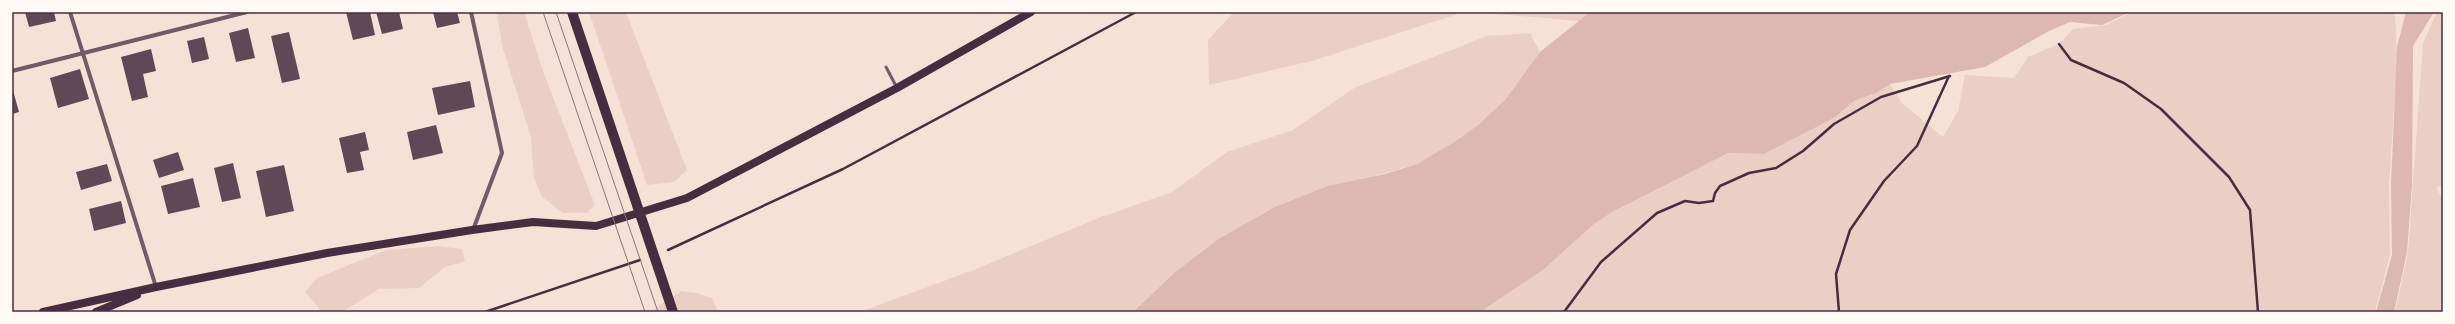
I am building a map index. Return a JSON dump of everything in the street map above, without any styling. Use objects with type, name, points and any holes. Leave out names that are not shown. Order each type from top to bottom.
[{"type":"main road","points":[[572,12],[673,312]]},
{"type":"main road","points":[[43,312],[156,287],[327,253],[472,230],[533,222],[596,226],[687,198],[897,88],[1031,12]]},
{"type":"main road","points":[[96,312],[156,287]]},
{"type":"street","points":[[70,12],[156,287]]},
{"type":"street","points":[[12,71],[247,12]]},
{"type":"street","points":[[472,12],[502,153],[472,230]]},
{"type":"lane","points":[[886,66],[897,88]]},
{"type":"path","points":[[670,249],[843,168],[1136,12]]},
{"type":"path","points":[[2058,44],[2071,60],[2124,83],[2161,109],[2229,177],[2250,210],[2258,312]]},
{"type":"path","points":[[1564,312],[1601,262],[1657,213],[1685,201],[1699,203],[1713,201],[1715,193],[1720,186],[1749,172],[1776,168],[1803,151],[1834,124],[1882,97],[1950,76],[1917,146],[1884,181],[1850,230],[1836,274],[1839,312]]},
{"type":"path","points":[[485,312],[611,270]]},
{"type":"shaded area","points":[[497,12],[524,12],[544,74],[595,205],[587,213],[563,213],[542,197],[534,178],[531,137],[502,46]]},
{"type":"shaded area","points":[[589,12],[626,12],[687,170],[674,182],[647,185]]},
{"type":"shaded area","points":[[1234,12],[1464,12],[1312,61],[1209,85],[1208,40]]},
{"type":"shaded area","points":[[1474,12],[1590,12],[1579,21]]},
{"type":"shaded area","points":[[1590,12],[2130,12],[2102,25],[2070,22],[2049,31],[1985,67],[1890,84],[1876,93],[1854,101],[1834,118],[1764,154],[1728,153],[1614,211],[1594,224],[1543,270],[1480,312],[1133,312],[1174,273],[1217,240],[1275,207],[1328,186],[1385,174],[1417,164],[1454,142],[1478,125],[1505,100],[1540,52]]},
{"type":"shaded area","points":[[2132,12],[2395,12],[2397,63],[2389,184],[2390,255],[2375,312],[1480,312],[1543,270],[1594,224],[1627,203],[1728,153],[1764,154],[1834,118],[1854,101],[1876,93],[1890,84],[1902,103],[1943,137],[1958,111],[1965,75],[2014,78],[2028,57],[2059,44],[2073,29],[2106,25]]},
{"type":"shaded area","points":[[2406,12],[2434,12],[2413,46],[2412,184],[2407,252],[2394,312],[2376,312],[2392,255],[2391,184],[2397,47]]},
{"type":"shaded area","points":[[2437,12],[2443,12],[2443,184],[2436,188],[2443,199],[2443,312],[2395,312],[2408,252],[2423,43]]},
{"type":"shaded area","points":[[1530,33],[1540,52],[1505,100],[1478,125],[1454,142],[1417,164],[1359,180],[1217,240],[1174,273],[1133,312],[860,312],[976,269],[1101,217],[1172,192],[1227,152],[1293,130],[1354,88],[1487,36]]},
{"type":"shaded area","points":[[439,246],[462,249],[465,261],[445,267],[419,288],[379,289],[342,312],[321,311],[305,292],[317,278],[386,250]]},
{"type":"shaded area","points":[[681,291],[696,293],[712,298],[718,312],[649,312]]},
{"type":"building","points":[[25,12],[54,12],[56,21],[29,27]]},
{"type":"building","points":[[346,12],[370,12],[375,35],[353,40]]},
{"type":"building","points":[[376,12],[399,12],[403,29],[382,34]]},
{"type":"building","points":[[433,12],[457,12],[460,23],[437,28]]},
{"type":"building","points":[[248,28],[255,58],[236,62],[229,33]]},
{"type":"building","points":[[289,32],[300,79],[282,83],[271,36]]},
{"type":"building","points":[[204,37],[209,59],[192,63],[187,41]]},
{"type":"building","points":[[151,49],[156,71],[143,74],[148,97],[132,101],[121,57]]},
{"type":"building","points":[[80,69],[89,99],[58,108],[50,78]]},
{"type":"building","points":[[470,81],[475,107],[438,115],[432,88]]},
{"type":"building","points":[[12,87],[19,112],[12,114]]},
{"type":"building","points":[[436,125],[443,153],[413,160],[407,132]]},
{"type":"building","points":[[365,132],[369,150],[360,152],[364,170],[347,173],[339,138]]},
{"type":"building","points":[[178,152],[184,170],[159,178],[153,160]]},
{"type":"building","points":[[233,163],[241,198],[222,202],[214,168]]},
{"type":"building","points":[[107,164],[112,181],[81,190],[76,172]]},
{"type":"building","points":[[284,165],[294,211],[266,217],[256,171]]},
{"type":"building","points":[[193,178],[200,207],[168,214],[161,186]]},
{"type":"building","points":[[121,201],[126,223],[94,231],[89,209]]},
{"type":"tram line","points":[[543,12],[645,312]]},
{"type":"tram line","points":[[556,12],[658,312]]}]
